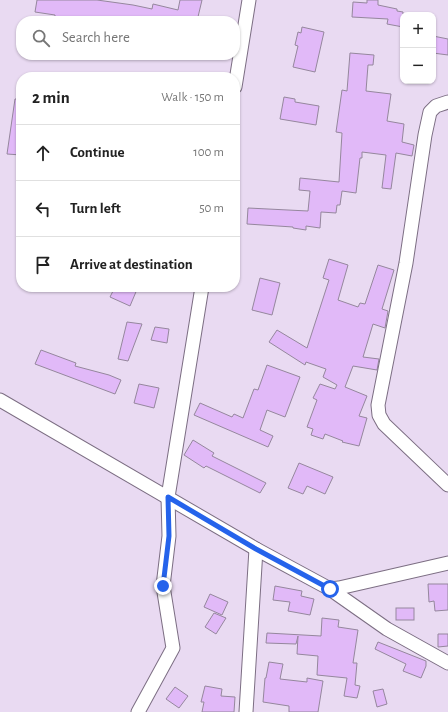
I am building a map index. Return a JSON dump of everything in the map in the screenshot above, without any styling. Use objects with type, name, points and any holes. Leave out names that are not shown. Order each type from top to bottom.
[{"type":"street","points":[[240,56],[249,0]]},
{"type":"street","points":[[237,72],[239,60]]},
{"type":"street","points":[[448,102],[436,106],[430,112],[406,264],[378,405],[379,415],[384,424],[448,485]]},
{"type":"street","points":[[138,712],[173,648],[163,586],[169,536],[168,497],[201,292]]},
{"type":"street","points":[[0,400],[256,549],[330,589],[387,629],[448,663]]},
{"type":"street","points":[[246,712],[256,549]]},
{"type":"street","points":[[330,589],[448,563]]},
{"type":"building","points":[[37,0],[97,0],[152,9],[153,4],[178,10],[180,0],[202,0],[198,16],[55,16],[35,12]]},
{"type":"building","points":[[367,0],[378,0],[378,5],[397,9],[397,11],[403,12],[400,12],[400,26],[387,24],[388,19],[352,17],[353,2],[367,3]]},
{"type":"building","points":[[302,27],[324,32],[315,72],[293,67],[298,46],[295,45],[298,32],[301,33]]},
{"type":"building","points":[[436,37],[448,39],[448,55],[436,53]]},
{"type":"building","points":[[350,53],[374,55],[373,65],[368,65],[366,91],[391,94],[387,121],[404,124],[402,142],[414,145],[412,156],[396,153],[391,189],[382,188],[386,155],[362,152],[356,193],[342,191],[340,205],[337,205],[336,213],[321,212],[320,228],[306,226],[306,230],[293,227],[247,224],[248,208],[308,211],[310,191],[299,190],[300,178],[339,182],[342,133],[336,132],[342,90],[347,91]]},
{"type":"building","points":[[284,97],[295,99],[295,102],[319,106],[316,125],[280,119]]},
{"type":"building","points":[[15,99],[16,99],[16,155],[7,154]]},
{"type":"building","points":[[329,259],[348,265],[338,300],[358,307],[360,303],[365,304],[378,265],[394,270],[382,309],[388,311],[385,328],[373,324],[363,357],[379,359],[377,370],[353,366],[345,387],[367,396],[359,416],[367,418],[359,446],[342,442],[343,441],[325,434],[323,439],[311,435],[313,429],[307,427],[317,400],[313,398],[320,384],[335,389],[337,385],[323,377],[326,369],[306,362],[305,365],[269,342],[277,330],[307,348],[329,280],[323,278]]},
{"type":"building","points":[[260,278],[280,283],[272,315],[252,310]]},
{"type":"building","points":[[112,292],[136,292],[130,306],[110,297]]},
{"type":"building","points":[[127,322],[142,324],[128,361],[118,359]]},
{"type":"building","points":[[155,327],[169,329],[167,343],[151,340]]},
{"type":"building","points":[[41,350],[76,363],[75,366],[109,375],[121,380],[115,394],[35,364]]},
{"type":"building","points":[[267,365],[300,377],[285,417],[267,410],[260,430],[273,436],[268,447],[194,415],[200,403],[232,417],[234,414],[243,418],[254,389],[258,390]]},
{"type":"building","points":[[139,384],[159,388],[154,408],[134,403]]},
{"type":"building","points":[[193,440],[214,453],[212,456],[266,483],[260,493],[206,466],[204,468],[184,455]]},
{"type":"building","points":[[299,463],[333,477],[325,494],[307,486],[303,494],[288,488]]},
{"type":"building","points":[[428,584],[448,584],[448,610],[435,611],[434,601],[429,602]]},
{"type":"building","points":[[275,586],[302,591],[301,596],[314,599],[310,615],[288,611],[290,602],[273,600]]},
{"type":"building","points":[[210,594],[228,602],[222,615],[204,607]]},
{"type":"building","points":[[396,608],[414,608],[414,620],[396,620]]},
{"type":"building","points":[[214,613],[226,618],[216,634],[205,627]]},
{"type":"building","points":[[322,618],[339,620],[338,627],[358,630],[353,663],[357,663],[355,685],[360,686],[357,698],[344,696],[347,678],[317,675],[318,656],[297,654],[298,636],[296,644],[266,643],[267,633],[321,636]]},
{"type":"building","points":[[438,634],[448,634],[448,646],[438,647]]},
{"type":"building","points":[[378,642],[426,661],[426,666],[421,678],[403,671],[406,664],[375,649]]},
{"type":"building","points":[[269,662],[283,664],[280,679],[307,682],[307,678],[323,681],[318,712],[289,712],[289,706],[263,702],[265,678]]},
{"type":"building","points":[[205,686],[222,689],[221,696],[235,697],[234,712],[202,712],[204,702],[201,702]]},
{"type":"building","points":[[175,687],[188,696],[179,708],[166,699]]},
{"type":"building","points":[[383,689],[387,704],[377,707],[373,691]]},
{"type":"route","points":[[163,586],[169,536],[168,497],[256,549],[330,589]]}]
